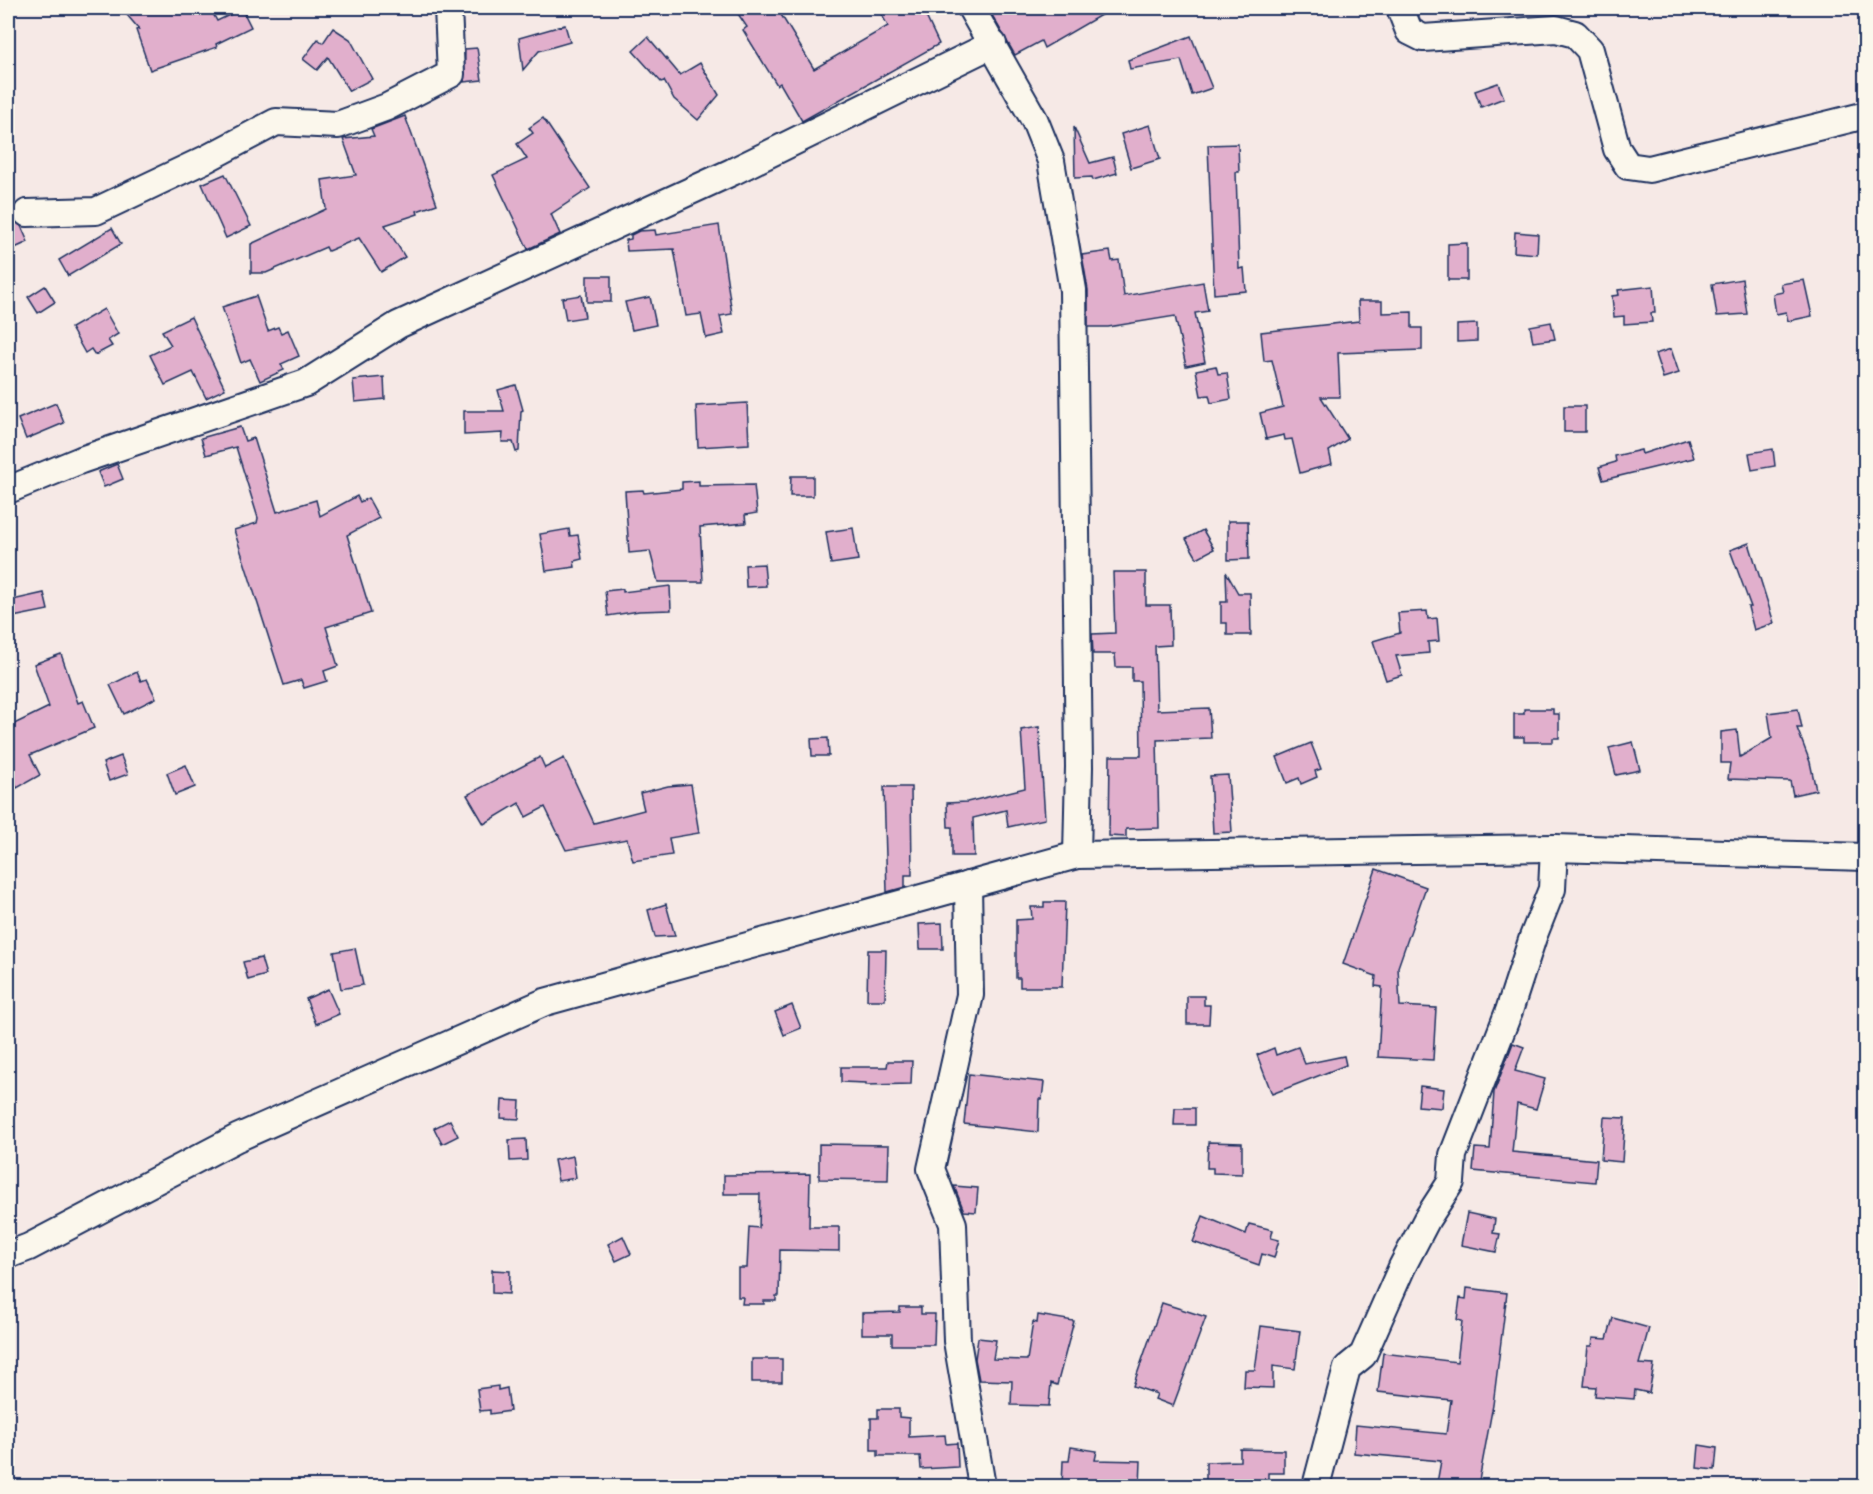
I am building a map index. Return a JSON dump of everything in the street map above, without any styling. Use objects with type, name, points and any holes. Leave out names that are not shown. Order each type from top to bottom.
[{"type":"street","points":[[27,213],[96,210],[206,159],[276,122],[338,125],[387,107],[451,74],[448,8]]},
{"type":"street","points":[[971,8],[1035,121],[1051,161],[1073,290],[1079,767],[1077,855]]},
{"type":"street","points":[[1400,8],[1409,32],[1423,38],[1556,29],[1575,34],[1590,50],[1617,149],[1628,166],[1649,169],[1866,115]]},
{"type":"street","points":[[8,490],[81,460],[306,383],[398,326],[732,172],[993,44]]},
{"type":"street","points":[[1316,1486],[1347,1368],[1363,1355],[1402,1267],[1427,1219],[1451,1182],[1453,1155],[1509,1011],[1533,937],[1552,889],[1554,848]]},
{"type":"street","points":[[8,1255],[29,1247],[237,1138],[545,1002],[1077,855],[1554,848],[1866,857]]},
{"type":"street","points":[[968,885],[970,995],[931,1169],[953,1224],[957,1341],[982,1486]]},
{"type":"building","points":[[121,8],[210,8],[217,21],[242,9],[251,27],[216,44],[217,47],[150,70],[136,30],[139,29]]},
{"type":"building","points":[[734,8],[777,8],[814,69],[888,26],[878,8],[922,8],[939,44],[802,121],[780,83],[777,85],[743,30],[747,27]]},
{"type":"building","points":[[988,8],[1113,8],[1044,48],[1041,41],[1015,55]]},
{"type":"building","points":[[565,25],[570,42],[539,51],[523,70],[519,38]]},
{"type":"building","points":[[333,28],[350,39],[372,79],[349,91],[328,57],[317,70],[303,59],[318,39],[323,43]]},
{"type":"building","points":[[1191,36],[1212,88],[1192,95],[1181,60],[1130,69],[1128,60]]},
{"type":"building","points":[[648,37],[680,75],[700,63],[719,95],[698,120],[674,99],[664,81],[661,82],[633,51]]},
{"type":"building","points":[[477,48],[482,80],[464,82],[465,49]]},
{"type":"building","points":[[1498,83],[1504,98],[1481,107],[1475,91]]},
{"type":"building","points":[[405,116],[437,204],[417,211],[418,214],[385,225],[405,257],[381,272],[359,238],[328,251],[326,247],[266,273],[251,273],[251,244],[326,209],[322,180],[356,175],[343,139],[374,136],[371,129]]},
{"type":"building","points":[[543,118],[590,188],[551,214],[560,234],[528,249],[493,175],[527,159],[517,144],[533,133],[529,128]]},
{"type":"building","points":[[1150,125],[1160,159],[1131,168],[1121,134]]},
{"type":"building","points":[[1074,127],[1090,163],[1113,157],[1117,173],[1093,180],[1092,177],[1075,178]]},
{"type":"building","points":[[1238,144],[1239,172],[1236,172],[1239,269],[1244,268],[1246,291],[1214,294],[1208,145]]},
{"type":"building","points":[[225,174],[251,226],[226,238],[202,184]]},
{"type":"building","points":[[8,197],[14,220],[21,226],[28,242],[8,251]]},
{"type":"building","points":[[719,225],[732,314],[720,316],[724,334],[706,338],[701,314],[686,316],[674,249],[627,251],[626,240],[631,239],[631,235],[639,231],[655,230],[656,235]]},
{"type":"building","points":[[112,228],[121,244],[68,276],[59,260]]},
{"type":"building","points":[[1515,232],[1538,234],[1537,254],[1514,252]]},
{"type":"building","points":[[1467,243],[1467,280],[1448,280],[1448,244]]},
{"type":"building","points":[[1110,251],[1112,261],[1119,260],[1124,296],[1203,282],[1208,311],[1195,313],[1205,362],[1186,366],[1175,316],[1108,327],[1088,327],[1088,290],[1082,255]]},
{"type":"building","points":[[587,276],[611,276],[611,302],[587,302]]},
{"type":"building","points":[[1742,279],[1747,314],[1717,316],[1712,284]]},
{"type":"building","points":[[1804,280],[1812,316],[1788,321],[1786,312],[1776,314],[1773,294],[1783,292],[1781,284]]},
{"type":"building","points":[[45,286],[55,302],[38,313],[28,297]]},
{"type":"building","points":[[1653,286],[1655,313],[1651,313],[1652,322],[1624,324],[1624,316],[1614,317],[1612,296],[1619,295],[1618,290]]},
{"type":"building","points":[[581,295],[585,317],[566,320],[562,298]]},
{"type":"building","points":[[256,296],[268,331],[278,327],[281,333],[288,330],[299,356],[281,364],[284,370],[260,381],[250,359],[241,363],[222,307]]},
{"type":"building","points":[[650,297],[656,325],[632,330],[625,302]]},
{"type":"building","points":[[1358,301],[1382,301],[1382,313],[1412,312],[1412,328],[1422,328],[1422,350],[1338,353],[1340,397],[1321,397],[1348,439],[1329,451],[1332,464],[1300,473],[1292,439],[1285,440],[1284,435],[1266,439],[1260,413],[1283,407],[1272,360],[1264,361],[1261,332],[1359,321]]},
{"type":"building","points":[[104,309],[118,334],[108,340],[112,346],[95,355],[91,349],[85,353],[71,328]]},
{"type":"building","points":[[191,317],[225,389],[206,398],[193,372],[165,385],[150,355],[171,345],[162,331]]},
{"type":"building","points":[[1551,322],[1555,339],[1533,342],[1530,326]]},
{"type":"building","points":[[1477,324],[1477,341],[1457,342],[1457,325]]},
{"type":"building","points":[[1671,349],[1679,373],[1663,378],[1655,354]]},
{"type":"building","points":[[1216,366],[1218,374],[1227,373],[1231,399],[1211,403],[1209,395],[1201,396],[1196,370]]},
{"type":"building","points":[[384,377],[385,399],[355,402],[353,380]]},
{"type":"building","points":[[516,385],[523,410],[521,411],[519,451],[516,452],[513,442],[502,442],[503,433],[464,435],[464,411],[504,411],[498,390]]},
{"type":"building","points":[[56,403],[64,423],[26,439],[18,419]]},
{"type":"building","points":[[747,403],[749,444],[698,447],[696,406]]},
{"type":"building","points":[[1564,406],[1585,406],[1585,432],[1564,432]]},
{"type":"building","points":[[240,427],[245,441],[254,438],[277,512],[316,500],[320,516],[357,496],[360,502],[368,498],[379,518],[347,535],[371,613],[326,627],[338,666],[324,671],[327,681],[304,688],[301,680],[284,685],[234,530],[257,523],[258,518],[236,447],[206,455],[201,438]]},
{"type":"building","points":[[1688,439],[1694,458],[1603,480],[1599,467],[1616,462],[1615,456],[1641,450],[1642,454]]},
{"type":"building","points":[[1773,449],[1775,466],[1752,470],[1749,453]]},
{"type":"building","points":[[117,464],[123,479],[104,487],[98,472]]},
{"type":"building","points":[[791,476],[813,476],[813,496],[790,496]]},
{"type":"building","points":[[699,481],[699,486],[754,485],[757,513],[745,515],[746,523],[700,527],[703,582],[658,582],[650,551],[629,553],[625,491],[643,490],[644,493],[682,489],[682,482]]},
{"type":"building","points":[[1228,521],[1248,521],[1249,559],[1228,560]]},
{"type":"building","points":[[853,528],[858,560],[831,564],[826,532]]},
{"type":"building","points":[[569,529],[570,536],[578,535],[582,559],[574,561],[575,567],[546,571],[540,534]]},
{"type":"building","points":[[1203,530],[1214,549],[1197,558],[1186,539]]},
{"type":"building","points":[[1749,543],[1774,623],[1754,630],[1748,607],[1751,607],[1730,550]]},
{"type":"building","points":[[764,564],[766,586],[746,587],[745,565]]},
{"type":"building","points":[[1113,572],[1146,572],[1146,605],[1170,605],[1171,645],[1155,646],[1157,710],[1209,708],[1211,738],[1157,740],[1159,828],[1126,829],[1126,837],[1109,836],[1110,756],[1141,756],[1140,681],[1132,681],[1132,667],[1116,667],[1115,654],[1093,654],[1092,634],[1115,633]]},
{"type":"building","points":[[1226,572],[1238,593],[1250,593],[1251,635],[1227,635],[1227,623],[1221,623],[1221,602],[1227,602]]},
{"type":"building","points":[[670,586],[671,610],[639,611],[608,616],[605,591],[623,589],[623,592]]},
{"type":"building","points":[[44,593],[48,610],[8,618],[8,601]]},
{"type":"building","points":[[1427,611],[1428,619],[1437,618],[1439,641],[1428,642],[1429,653],[1396,656],[1402,675],[1386,680],[1373,641],[1400,633],[1398,613]]},
{"type":"building","points":[[61,654],[78,703],[83,701],[94,728],[30,755],[40,775],[17,788],[8,769],[8,727],[49,707],[34,664]]},
{"type":"building","points":[[137,672],[141,681],[147,679],[156,698],[124,714],[110,685]]},
{"type":"building","points":[[1524,709],[1553,709],[1553,714],[1559,714],[1559,738],[1553,738],[1553,742],[1524,742],[1524,737],[1514,737],[1514,714],[1524,714]]},
{"type":"building","points":[[1798,709],[1802,728],[1797,728],[1810,762],[1816,790],[1793,795],[1790,781],[1728,779],[1730,763],[1721,763],[1721,732],[1737,730],[1740,757],[1772,738],[1768,713]]},
{"type":"building","points":[[1039,727],[1045,819],[1008,827],[1006,810],[973,818],[974,856],[952,856],[952,827],[948,827],[947,803],[967,802],[1025,788],[1021,730]]},
{"type":"building","points":[[828,738],[829,756],[812,756],[811,739]]},
{"type":"building","points":[[1633,742],[1640,770],[1616,775],[1609,748]]},
{"type":"building","points":[[1311,743],[1321,769],[1315,771],[1317,777],[1301,784],[1299,778],[1287,783],[1277,757]]},
{"type":"building","points":[[121,756],[128,774],[109,781],[103,763]]},
{"type":"building","points":[[540,757],[545,768],[564,758],[594,823],[644,810],[640,793],[668,786],[691,784],[699,833],[669,838],[672,855],[633,861],[627,839],[566,850],[545,807],[526,817],[519,803],[484,824],[467,795]]},
{"type":"building","points":[[186,765],[195,787],[175,795],[167,773]]},
{"type":"building","points":[[1228,775],[1232,832],[1213,833],[1210,776]]},
{"type":"building","points":[[884,787],[911,787],[912,875],[905,875],[905,887],[887,892]]},
{"type":"building","points":[[1376,869],[1426,887],[1398,967],[1400,1006],[1436,1008],[1433,1060],[1378,1057],[1382,987],[1375,986],[1376,976],[1343,964]]},
{"type":"building","points":[[1044,902],[1065,902],[1062,987],[1020,987],[1020,978],[1016,978],[1016,920],[1032,919],[1031,907],[1044,907]]},
{"type":"building","points":[[666,904],[675,936],[655,937],[648,910]]},
{"type":"building","points":[[942,923],[943,949],[920,949],[919,924]]},
{"type":"building","points":[[355,948],[363,985],[341,989],[334,952]]},
{"type":"building","points":[[868,950],[886,950],[885,1000],[867,1000]]},
{"type":"building","points":[[261,958],[266,975],[248,980],[243,962]]},
{"type":"building","points":[[328,989],[339,1014],[316,1024],[306,999]]},
{"type":"building","points":[[1187,996],[1204,996],[1204,1005],[1210,1005],[1209,1024],[1187,1024]]},
{"type":"building","points":[[792,1005],[801,1028],[784,1035],[775,1012]]},
{"type":"building","points":[[1513,1043],[1524,1047],[1515,1071],[1545,1079],[1536,1109],[1517,1104],[1512,1152],[1597,1160],[1595,1182],[1473,1171],[1475,1148],[1490,1149],[1494,1092]]},
{"type":"building","points":[[1298,1047],[1305,1064],[1344,1056],[1346,1065],[1272,1094],[1257,1055],[1274,1048],[1276,1055]]},
{"type":"building","points":[[888,1061],[912,1061],[911,1084],[866,1085],[866,1083],[841,1082],[841,1067],[887,1067]]},
{"type":"building","points":[[969,1074],[1044,1082],[1042,1099],[1039,1099],[1038,1132],[964,1124]]},
{"type":"building","points":[[1420,1086],[1444,1089],[1442,1108],[1418,1106]]},
{"type":"building","points":[[502,1100],[520,1101],[519,1119],[501,1118]]},
{"type":"building","points":[[1175,1108],[1195,1108],[1195,1125],[1174,1125]]},
{"type":"building","points":[[1604,1117],[1625,1118],[1622,1162],[1601,1160]]},
{"type":"building","points":[[450,1120],[458,1136],[442,1144],[434,1128]]},
{"type":"building","points":[[526,1139],[527,1160],[510,1161],[509,1140]]},
{"type":"building","points":[[1208,1142],[1242,1143],[1242,1174],[1213,1173],[1213,1168],[1207,1168]]},
{"type":"building","points":[[819,1144],[889,1145],[888,1180],[819,1179]]},
{"type":"building","points":[[573,1156],[576,1178],[558,1181],[554,1160]]},
{"type":"building","points":[[810,1174],[809,1227],[839,1227],[839,1251],[780,1250],[779,1296],[776,1296],[776,1301],[764,1301],[764,1304],[742,1304],[743,1297],[738,1297],[738,1268],[747,1268],[749,1227],[759,1228],[760,1194],[724,1194],[724,1175]]},
{"type":"building","points":[[954,1186],[978,1188],[976,1212],[964,1211]]},
{"type":"building","points":[[1467,1213],[1495,1219],[1493,1233],[1500,1234],[1496,1252],[1461,1245]]},
{"type":"building","points":[[1203,1216],[1246,1234],[1249,1224],[1273,1230],[1271,1238],[1279,1240],[1274,1258],[1262,1254],[1259,1265],[1193,1242]]},
{"type":"building","points":[[623,1236],[631,1254],[616,1261],[608,1244]]},
{"type":"building","points":[[492,1270],[510,1271],[509,1294],[492,1293]]},
{"type":"building","points":[[1467,1288],[1507,1293],[1493,1405],[1478,1486],[1437,1483],[1441,1461],[1354,1453],[1356,1425],[1446,1434],[1451,1400],[1378,1392],[1383,1353],[1457,1362],[1462,1321],[1457,1320],[1460,1298],[1466,1299]]},
{"type":"building","points":[[1162,1303],[1206,1317],[1173,1406],[1155,1399],[1157,1394],[1133,1386]]},
{"type":"building","points":[[900,1307],[921,1307],[921,1314],[935,1314],[934,1345],[892,1345],[892,1334],[862,1334],[862,1313],[900,1312]]},
{"type":"building","points":[[1038,1315],[1074,1321],[1057,1385],[1051,1383],[1049,1406],[1011,1405],[1012,1381],[979,1380],[975,1359],[978,1338],[996,1340],[993,1359],[1027,1360],[1033,1322],[1037,1323]]},
{"type":"building","points":[[1613,1318],[1649,1328],[1639,1364],[1654,1365],[1649,1393],[1635,1390],[1634,1399],[1595,1396],[1596,1387],[1584,1386],[1588,1346],[1592,1346],[1593,1338],[1607,1339]]},
{"type":"building","points":[[1261,1326],[1300,1331],[1295,1369],[1273,1366],[1273,1388],[1244,1387],[1245,1370],[1255,1370]]},
{"type":"building","points":[[752,1359],[782,1359],[782,1382],[752,1382]]},
{"type":"building","points":[[498,1386],[498,1390],[507,1388],[510,1411],[490,1414],[490,1410],[480,1411],[477,1389]]},
{"type":"building","points":[[878,1409],[899,1409],[899,1417],[909,1418],[909,1437],[945,1435],[946,1444],[957,1443],[958,1467],[921,1469],[920,1456],[878,1456],[878,1450],[871,1450],[871,1418],[878,1418]]},
{"type":"building","points":[[1699,1445],[1717,1448],[1715,1470],[1697,1468]]},
{"type":"building","points":[[1071,1447],[1097,1451],[1095,1460],[1141,1461],[1140,1486],[1062,1486],[1063,1461],[1069,1461]]},
{"type":"building","points":[[1240,1449],[1284,1450],[1284,1473],[1268,1473],[1268,1486],[1206,1486],[1206,1462],[1240,1461]]}]
